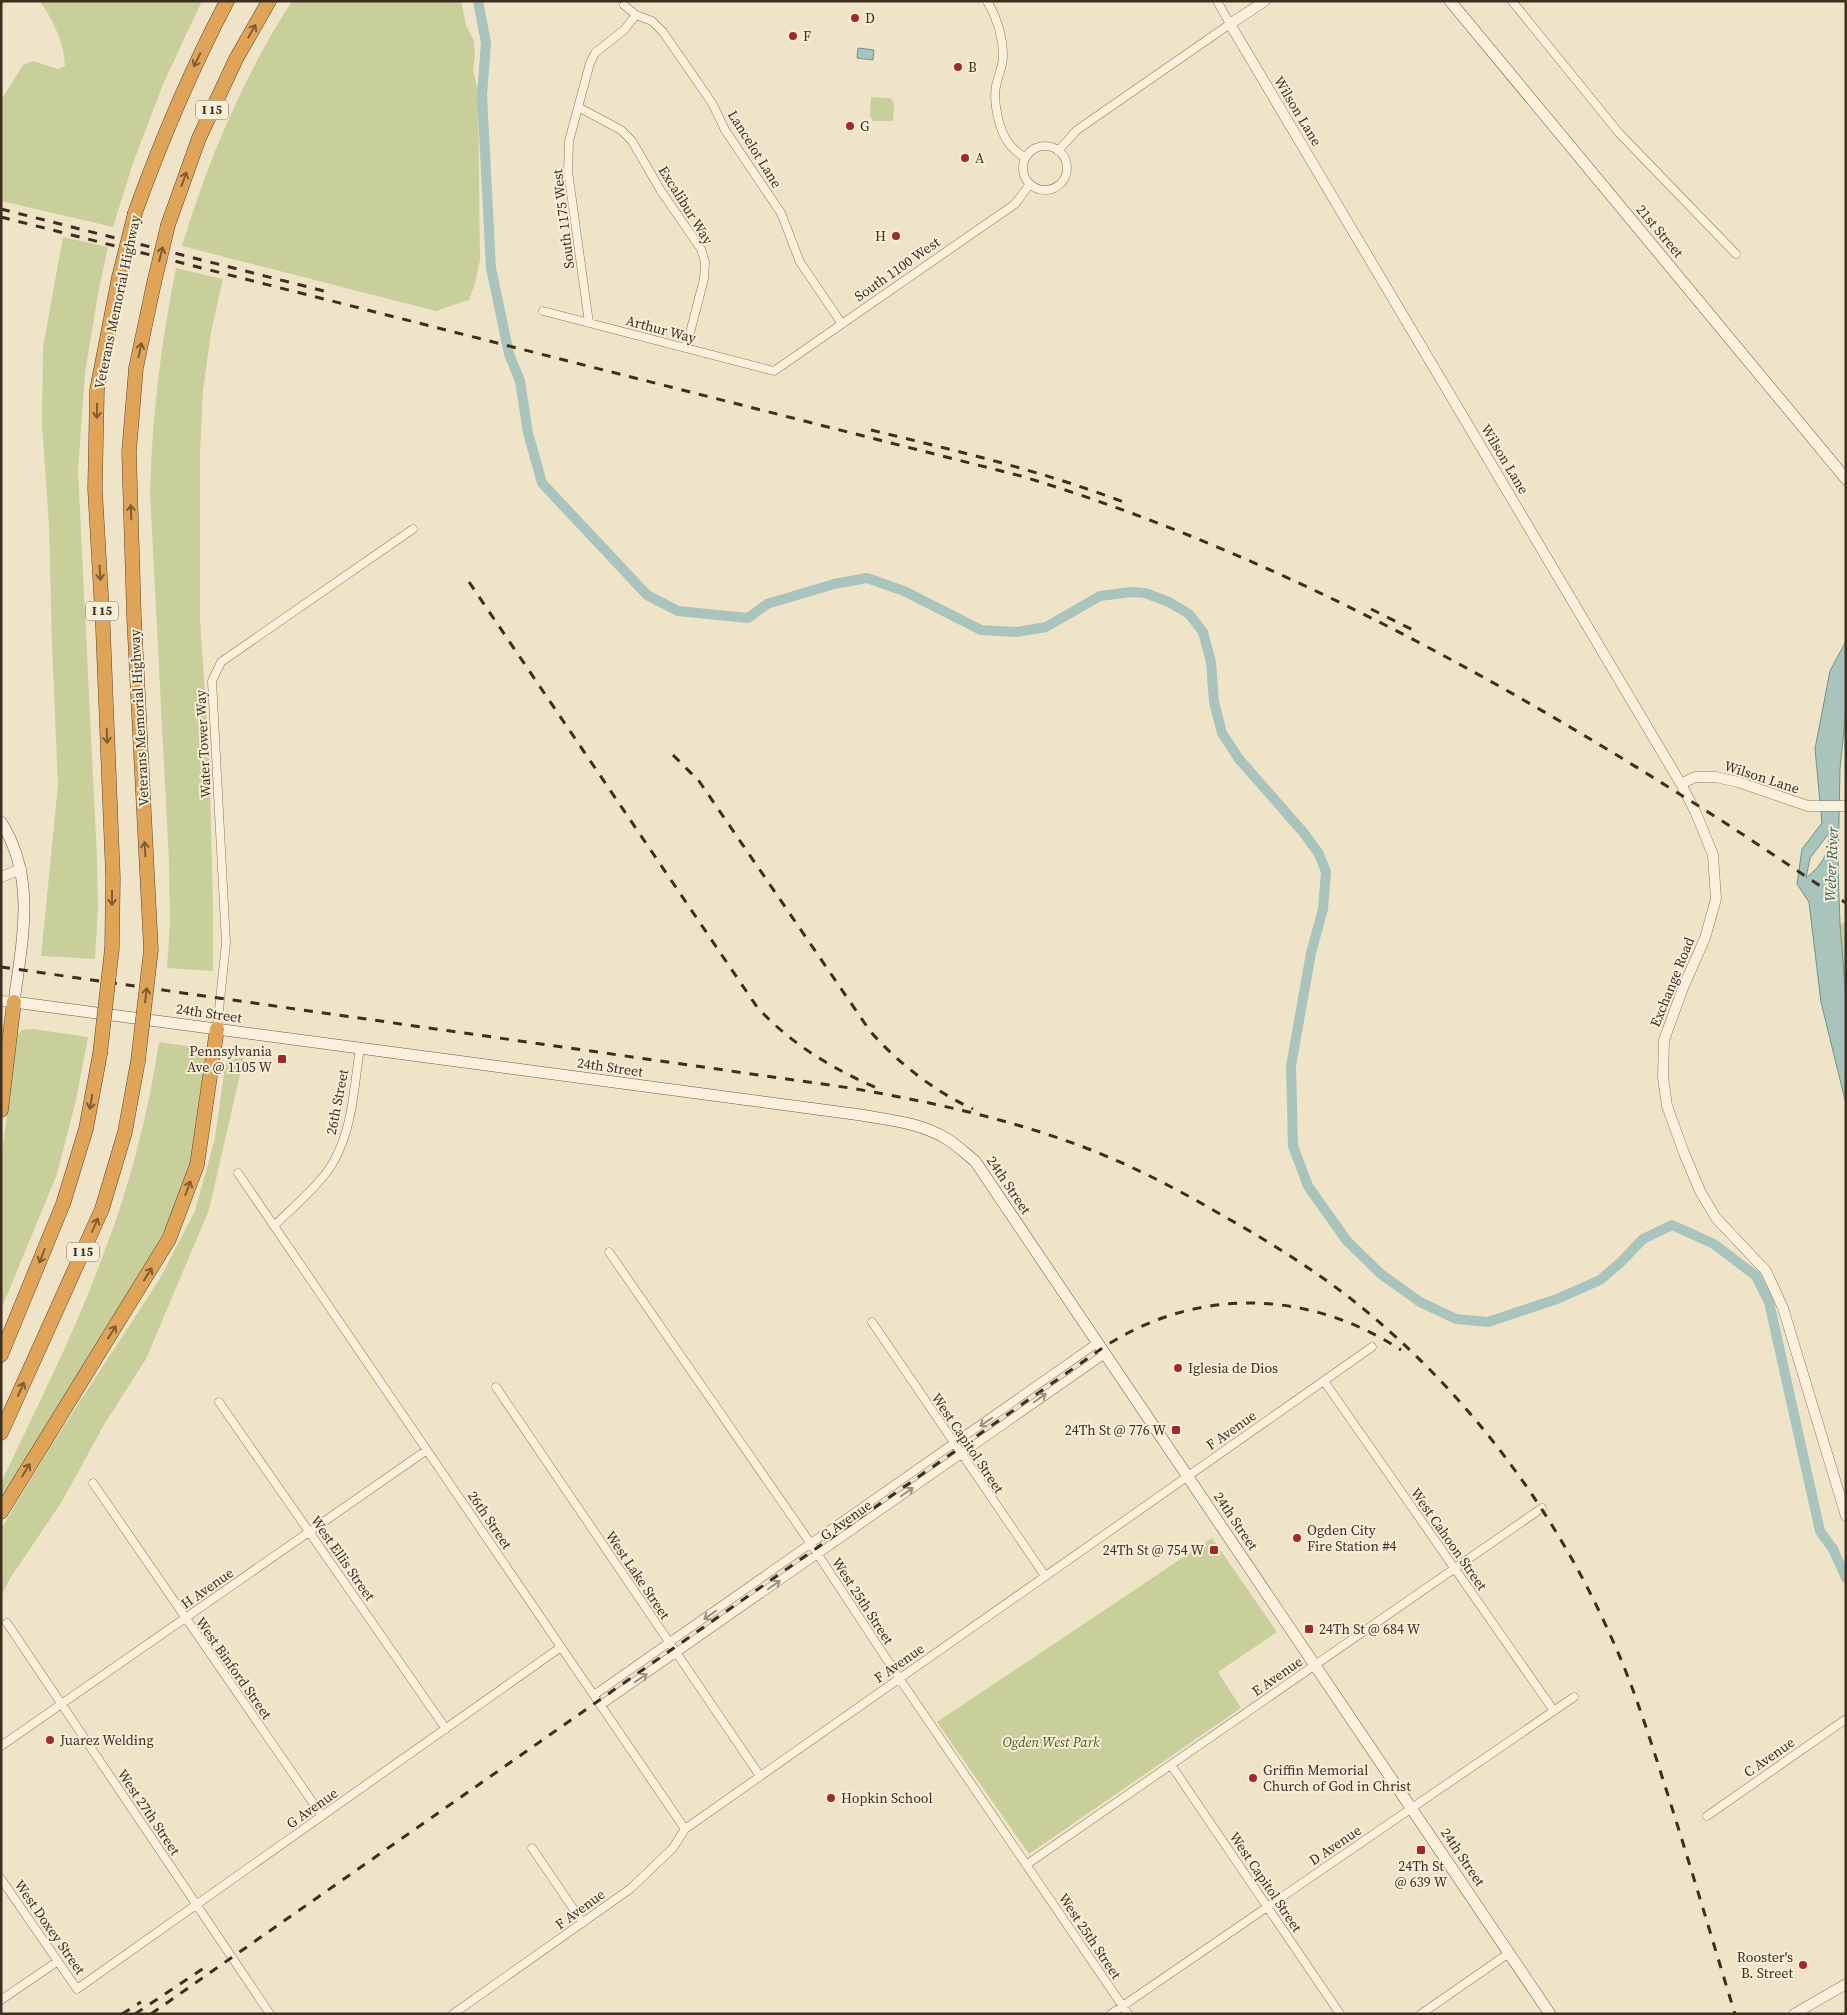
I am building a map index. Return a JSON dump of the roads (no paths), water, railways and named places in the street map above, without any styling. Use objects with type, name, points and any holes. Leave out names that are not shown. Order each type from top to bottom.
[{"type":"highway","name":"Veterans Memorial Highway","points":[[1,1355],[63,1204],[86,1129],[100,1054],[112,948],[112,868],[103,629],[95,489],[97,390],[119,277],[134,213],[166,130],[196,61],[227,1]]},
{"type":"highway","name":"Veterans Memorial Highway","points":[[1,1433],[102,1209],[125,1132],[138,1061],[151,950],[134,617],[129,452],[136,368],[168,225],[199,138],[236,59],[269,1]]},
{"type":"highway","points":[[1,1110],[8,1002]]},
{"type":"highway","points":[[1,1512],[169,1240],[197,1165],[217,1029]]},
{"type":"main road","name":"21st Street","points":[[1450,1],[1846,479]]},
{"type":"main road","points":[[1,822],[14,846],[25,890],[25,915],[8,1002]]},
{"type":"main road","name":"24th Street","points":[[8,1002],[893,1120],[926,1128],[947,1139],[975,1161],[1550,2014]]},
{"type":"street","points":[[987,1],[995,15],[1000,33],[1003,58],[995,88],[996,107],[1000,123],[1009,144],[1025,158]]},
{"type":"street","name":"Wilson Lane","points":[[1217,1],[1680,784],[1695,777],[1716,776],[1808,806],[1846,806]]},
{"type":"street","points":[[1058,151],[1076,130],[1265,1]]},
{"type":"street","points":[[1512,1],[1619,133],[1736,254]]},
{"type":"street","name":"Lancelot Lane","points":[[624,5],[636,15],[652,21],[663,32],[712,103],[725,130],[781,213],[800,262],[842,324]]},
{"type":"street","name":"South 1175 West","points":[[589,323],[568,171],[569,141],[590,63],[595,53],[624,30],[636,15]]},
{"type":"street","name":"Excalibur Way","points":[[578,107],[621,130],[632,141],[661,191],[701,250],[705,262],[704,279],[686,348]]},
{"type":"street","points":[[1044,146],[1058,151],[1065,160],[1067,168],[1061,183],[1055,188],[1048,190],[1040,190],[1030,184],[1023,174],[1022,166],[1029,152],[1037,147],[1044,146]]},
{"type":"street","name":"South 1100 West","points":[[774,371],[1015,204],[1030,184]]},
{"type":"street","name":"Arthur Way","points":[[543,311],[774,371]]},
{"type":"street","name":"Water Tower Way","points":[[217,1029],[226,943],[212,681],[220,662],[413,529]]},
{"type":"street","name":"Exchange Road","points":[[1680,784],[1696,813],[1714,855],[1716,900],[1705,938],[1683,988],[1664,1040],[1663,1077],[1667,1106],[1700,1191],[1716,1218],[1766,1271],[1783,1308],[1845,1512]]},
{"type":"street","points":[[1,877],[21,869]]},
{"type":"street","name":"26th Street","points":[[274,1226],[308,1193],[334,1162],[347,1131],[360,1048]]},
{"type":"street","name":"26th Street","points":[[238,1173],[685,1829]]},
{"type":"street","name":"West 25th Street","points":[[609,1252],[818,1554],[899,1678],[1128,2014]]},
{"type":"street","name":"West Capitol Street","points":[[872,1322],[1045,1576]]},
{"type":"street","name":"G Avenue","points":[[594,1695],[1097,1343]]},
{"type":"street","name":"F Avenue","points":[[453,2014],[630,1889],[673,1848],[685,1829],[1372,1347]]},
{"type":"street","name":"G Avenue","points":[[601,1705],[1105,1354]]},
{"type":"street","name":"West Cahoon Street","points":[[1324,1381],[1554,1711]]},
{"type":"street","name":"West Lake Street","points":[[496,1387],[760,1776]]},
{"type":"street","name":"West Ellis Street","points":[[219,1402],[446,1729]]},
{"type":"street","name":"H Avenue","points":[[1,1746],[427,1450]]},
{"type":"street","name":"West Binford Street","points":[[93,1483],[184,1618],[322,1816]]},
{"type":"street","name":"E Avenue","points":[[1026,1865],[1542,1508]]},
{"type":"street","name":"West 27th Street","points":[[7,1623],[270,2014]]},
{"type":"street","name":"G Avenue","points":[[77,1989],[561,1647]]},
{"type":"street","name":"D Avenue","points":[[1111,2014],[1574,1697]]},
{"type":"street","name":"C Avenue","points":[[1707,1816],[1846,1719]]},
{"type":"street","name":"West Capitol Street","points":[[1171,1764],[1340,2014]]},
{"type":"street","points":[[532,1848],[583,1923]]},
{"type":"street","name":"West Doxey Street","points":[[1,1879],[77,1989]]},
{"type":"street","points":[[1421,2014],[1509,1953]]},
{"type":"street","points":[[1,2000],[58,1962]]},
{"type":"street","points":[[1794,2014],[1846,1984]]},
{"type":"water","points":[[858,48],[874,50],[873,60],[857,58]]},
{"type":"water","name":"Weber River","points":[[1846,641],[1846,710],[1840,769],[1838,870],[1846,998],[1846,1104],[1821,1002],[1809,902],[1797,884],[1802,849],[1822,823],[1815,749],[1830,671]],"holes":[[[1829,833],[1826,853],[1820,864],[1806,878],[1810,858]]]},
{"type":"waterway","points":[[478,1],[486,43],[482,95],[491,268],[509,354],[520,381],[528,433],[542,483],[647,595],[678,611],[748,618],[767,604],[834,584],[867,578],[904,591],[981,630],[1016,632],[1046,627],[1100,596],[1131,592],[1145,593],[1169,602],[1189,614],[1203,632],[1211,662],[1214,702],[1222,733],[1239,759],[1303,832],[1319,854],[1326,872],[1323,909],[1311,953],[1291,1066],[1293,1146],[1308,1186],[1347,1241],[1381,1274],[1420,1302],[1456,1319],[1488,1322],[1557,1299],[1600,1280],[1643,1239],[1672,1225],[1714,1244],[1756,1276],[1769,1302],[1820,1531],[1833,1549],[1846,1578]]},
{"type":"railway","points":[[1,209],[328,292]]},
{"type":"railway","points":[[1,217],[1021,476],[1109,505],[1196,538],[1282,575],[1366,615],[1448,658],[1530,703],[1610,751],[1846,903]]},
{"type":"railway","points":[[871,430],[1032,471],[1126,503]]},
{"type":"railway","points":[[469,582],[757,1007],[784,1033],[814,1055],[845,1073],[879,1089]]},
{"type":"railway","points":[[1371,609],[1413,630]]},
{"type":"railway","points":[[673,755],[699,781],[870,1031],[892,1054],[917,1075],[944,1094],[973,1109]]},
{"type":"railway","points":[[1,967],[850,1088],[937,1105],[1050,1135],[1097,1152],[1172,1188],[1261,1238],[1295,1259],[1360,1306],[1437,1377],[1473,1416],[1506,1458],[1536,1500],[1564,1545],[1612,1639],[1635,1694],[1735,2014]]},
{"type":"railway","points":[[151,2014],[1101,1349],[1137,1328],[1174,1314],[1213,1306],[1251,1303],[1290,1306],[1328,1315],[1365,1330],[1401,1350]]},
{"type":"railway","points":[[135,2014],[204,1968]]},
{"type":"railway","points":[[122,2014],[141,2002]]},
{"type":"place","name":"D","points":[[855,18]]},
{"type":"place","name":"F","points":[[793,36]]},
{"type":"place","name":"B","points":[[958,67]]},
{"type":"place","name":"G","points":[[850,126]]},
{"type":"place","name":"A","points":[[965,158]]},
{"type":"place","name":"H","points":[[896,236]]},
{"type":"place","name":"Pennsylvania Ave @ 1105 W","points":[[282,1059]]},
{"type":"place","name":"Iglesia de Dios","points":[[1178,1368]]},
{"type":"place","name":"24Th St @ 776 W","points":[[1176,1430]]},
{"type":"place","name":"Ogden City Fire Station #4","points":[[1297,1538]]},
{"type":"place","name":"24Th St @ 754 W","points":[[1214,1550]]},
{"type":"place","name":"24Th St @ 684 W","points":[[1309,1629]]},
{"type":"place","name":"Juarez Welding","points":[[50,1740]]},
{"type":"place","name":"Griffin Memorial Church of God in Christ","points":[[1253,1778]]},
{"type":"place","name":"Hopkin School","points":[[831,1798]]},
{"type":"place","name":"24Th St @ 639 W","points":[[1421,1850]]},
{"type":"place","name":"Rooster's B. Street","points":[[1803,1965]]},
{"type":"park label","name":"Ogden West Park","points":[[1051,1742]]}]
